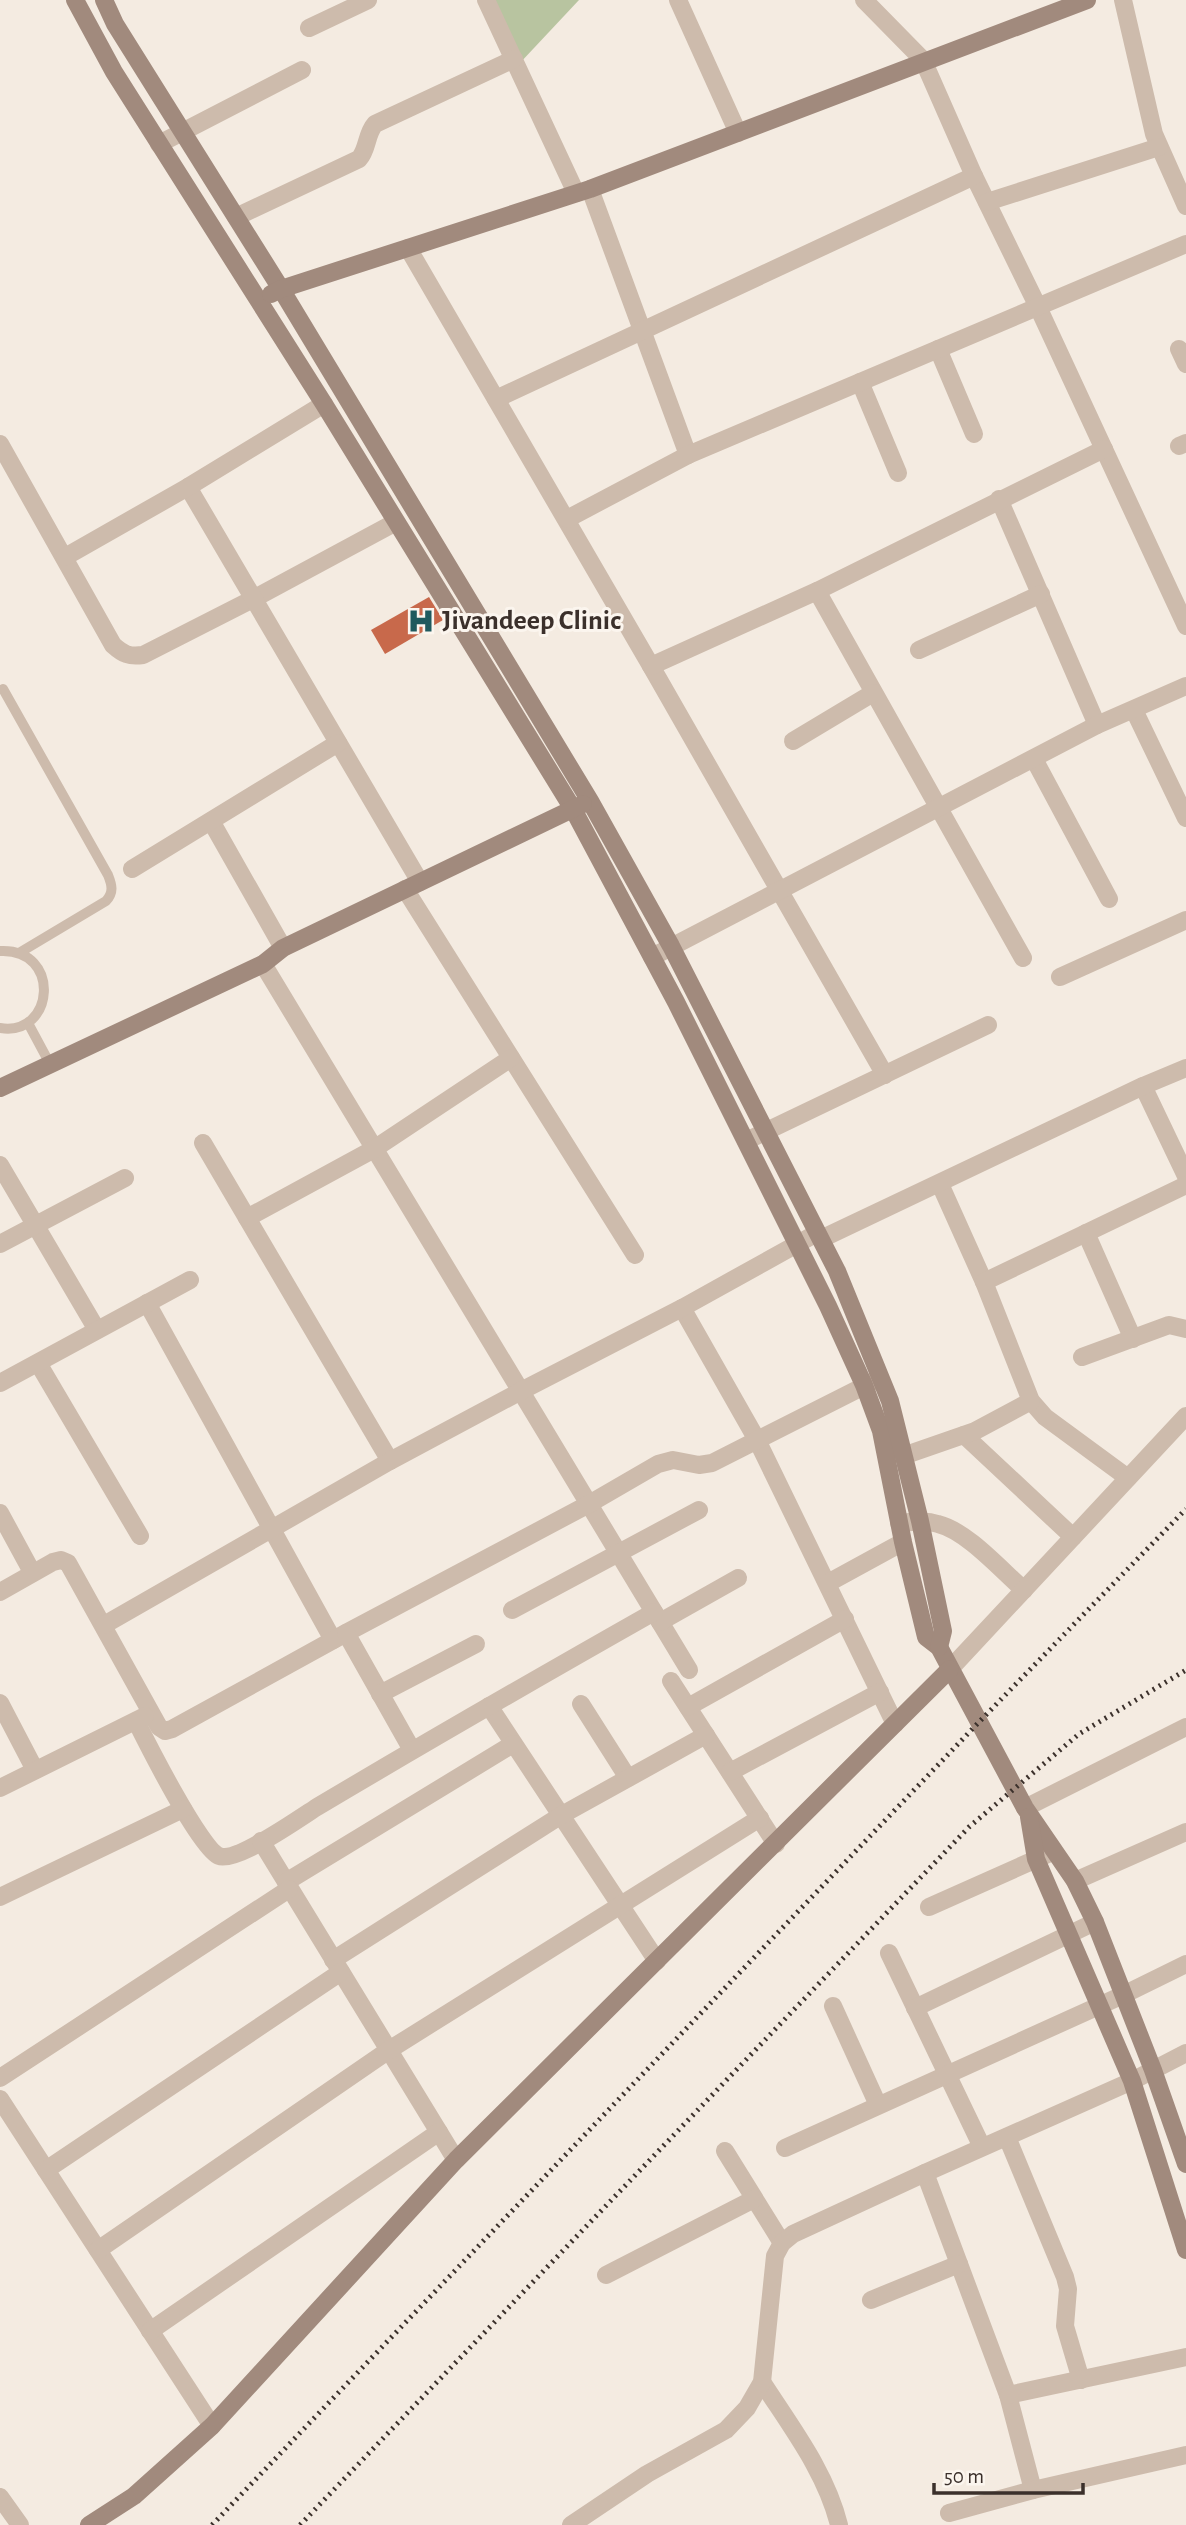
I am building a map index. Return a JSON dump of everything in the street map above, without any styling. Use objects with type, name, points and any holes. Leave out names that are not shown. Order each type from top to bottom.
[{"type":"street","points":[[309,28],[368,0]]},
{"type":"street","points":[[486,0],[583,191],[643,330],[688,455]]},
{"type":"street","points":[[678,0],[738,133]]},
{"type":"street","points":[[864,0],[923,60],[974,176],[1186,626]]},
{"type":"street","points":[[259,301],[281,289],[583,191],[923,60],[1050,6],[1087,0]]},
{"type":"street","points":[[1123,0],[1158,147],[1186,206]]},
{"type":"street","points":[[939,1647],[943,1631],[920,1521],[890,1401],[872,1381],[797,1243],[652,957],[573,809],[324,404],[114,72],[78,7],[107,1],[115,24],[281,289],[590,801],[671,946],[837,1272],[872,1381],[903,1542],[926,1637],[939,1647],[1027,1811],[1075,1881],[1096,1922],[1186,2161]]},
{"type":"street","points":[[236,217],[359,159],[364,151],[369,130],[375,124],[514,59]]},
{"type":"street","points":[[159,144],[302,70]]},
{"type":"street","points":[[987,202],[1158,147]]},
{"type":"street","points":[[496,399],[974,176]]},
{"type":"street","points":[[567,519],[688,455],[1186,244]]},
{"type":"street","points":[[408,248],[567,519],[885,1075]]},
{"type":"street","points":[[938,349],[974,434]]},
{"type":"street","points":[[860,382],[898,473]]},
{"type":"street","points":[[65,557],[188,487],[324,404]]},
{"type":"street","points":[[0,444],[113,645],[123,654],[131,656],[143,655],[396,522]]},
{"type":"street","points":[[651,666],[817,591],[1104,449]]},
{"type":"street","points":[[188,487],[338,743],[412,886],[511,1058],[635,1255]]},
{"type":"street","points":[[999,499],[1097,725]]},
{"type":"street","points":[[817,591],[1023,958]]},
{"type":"street","points":[[919,650],[1041,594]]},
{"type":"street","points":[[466,636],[485,627]]},
{"type":"street","points":[[652,957],[1097,725],[1186,686]]},
{"type":"street","points":[[793,741],[873,693]]},
{"type":"street","points":[[1134,710],[1186,818]]},
{"type":"street","points":[[132,869],[338,743]]},
{"type":"street","points":[[1034,759],[1109,899]]},
{"type":"street","points":[[0,1088],[263,964],[283,948],[590,801]]},
{"type":"street","points":[[211,821],[283,948]]},
{"type":"street","points":[[1060,977],[1186,920]]},
{"type":"street","points":[[263,964],[689,1670]]},
{"type":"street","points":[[746,1141],[988,1025]]},
{"type":"street","points":[[103,1625],[390,1461],[681,1308],[797,1243],[940,1184],[1143,1086],[1181,1071],[1186,1052]]},
{"type":"street","points":[[247,1218],[374,1149],[511,1058]]},
{"type":"street","points":[[1143,1086],[1186,1176]]},
{"type":"street","points":[[203,1143],[390,1461]]},
{"type":"street","points":[[0,1165],[97,1330]]},
{"type":"street","points":[[0,1244],[125,1178]]},
{"type":"street","points":[[940,1184],[984,1282],[1031,1401],[1045,1417],[1128,1478]]},
{"type":"street","points":[[984,1282],[1186,1185]]},
{"type":"street","points":[[1086,1233],[1133,1339]]},
{"type":"street","points":[[0,1383],[190,1280]]},
{"type":"street","points":[[147,1303],[272,1527],[340,1637],[380,1694],[412,1751]]},
{"type":"street","points":[[681,1308],[757,1440],[895,1724]]},
{"type":"street","points":[[1082,1357],[1169,1325],[1186,1329]]},
{"type":"street","points":[[38,1363],[140,1536]]},
{"type":"street","points":[[143,1716],[165,1731],[172,1729],[665,1461],[699,1465],[712,1463],[872,1381]]},
{"type":"street","points":[[903,1456],[964,1435],[1031,1401]]},
{"type":"street","points":[[89,2525],[134,2496],[212,2426],[456,2160],[950,1669],[1186,1416]]},
{"type":"street","points":[[964,1435],[1073,1537]]},
{"type":"street","points":[[512,1610],[699,1510]]},
{"type":"street","points":[[0,1513],[32,1572]]},
{"type":"street","points":[[899,1523],[920,1521],[938,1524],[960,1534],[1024,1590]]},
{"type":"street","points":[[828,1583],[903,1542]]},
{"type":"street","points":[[0,1592],[52,1562],[61,1560],[68,1563],[103,1625],[183,1809],[213,1853],[219,1856],[234,1856],[489,1706],[657,1617],[738,1578]]},
{"type":"street","points":[[688,1707],[845,1619]]},
{"type":"street","points":[[380,1694],[476,1644]]},
{"type":"street","points":[[671,1681],[776,1844]]},
{"type":"street","points":[[730,1772],[880,1692]]},
{"type":"street","points":[[0,1703],[35,1770]]},
{"type":"street","points":[[581,1704],[628,1778]]},
{"type":"street","points":[[489,1706],[657,1961]]},
{"type":"street","points":[[0,1788],[143,1716]]},
{"type":"street","points":[[1027,1811],[1186,1727]]},
{"type":"street","points":[[46,2170],[337,1966],[560,1816],[706,1735]]},
{"type":"street","points":[[0,2078],[287,1886],[513,1744]]},
{"type":"street","points":[[0,1897],[183,1809]]},
{"type":"street","points":[[1027,1811],[1037,1859],[1132,2081],[1186,2250]]},
{"type":"street","points":[[98,2249],[389,2050],[760,1818]]},
{"type":"street","points":[[1075,1881],[1186,1832]]},
{"type":"street","points":[[261,1841],[456,2160]]},
{"type":"street","points":[[929,1908],[1055,1850]]},
{"type":"street","points":[[915,2008],[1096,1922]]},
{"type":"street","points":[[889,1953],[982,2147]]},
{"type":"street","points":[[785,2148],[1186,1964]]},
{"type":"street","points":[[833,2006],[878,2105]]},
{"type":"street","points":[[571,2525],[647,2474],[726,2430],[747,2408],[762,2382],[775,2256],[782,2243],[807,2227],[1132,2081],[1186,2053]]},
{"type":"street","points":[[0,2099],[212,2426]]},
{"type":"street","points":[[150,2331],[439,2132]]},
{"type":"street","points":[[1007,2137],[1065,2277],[1068,2289],[1065,2326],[1081,2379]]},
{"type":"street","points":[[725,2151],[782,2243]]},
{"type":"street","points":[[925,2172],[1008,2396],[1033,2490]]},
{"type":"street","points":[[606,2275],[754,2199]]},
{"type":"street","points":[[871,2300],[959,2264]]},
{"type":"street","points":[[1008,2396],[1186,2357]]},
{"type":"street","points":[[762,2382],[820,2473],[833,2501],[839,2525]]},
{"type":"street","points":[[949,2513],[1033,2490],[1186,2455]]},
{"type":"street","points":[[0,2497],[20,2525]]},
{"type":"lane","points":[[3,689],[108,875],[112,887],[111,895],[106,901],[19,953]]},
{"type":"lane","points":[[0,951],[19,953],[30,959],[38,968],[45,991],[43,1004],[28,1023],[17,1028],[0,1028]]},
{"type":"lane","points":[[28,1023],[50,1064]]},
{"type":"green space","points":[[493,0],[579,0],[519,64]]},
{"type":"building","points":[[429,597],[443,620],[385,654],[371,630]]},
{"type":"railway","points":[[212,2525],[1186,1509]]},
{"type":"railway","points":[[300,2525],[969,1827],[1079,1734],[1186,1670]]},
{"type":"place","name":"Jivandeep Clinic","points":[[421,621]]}]
